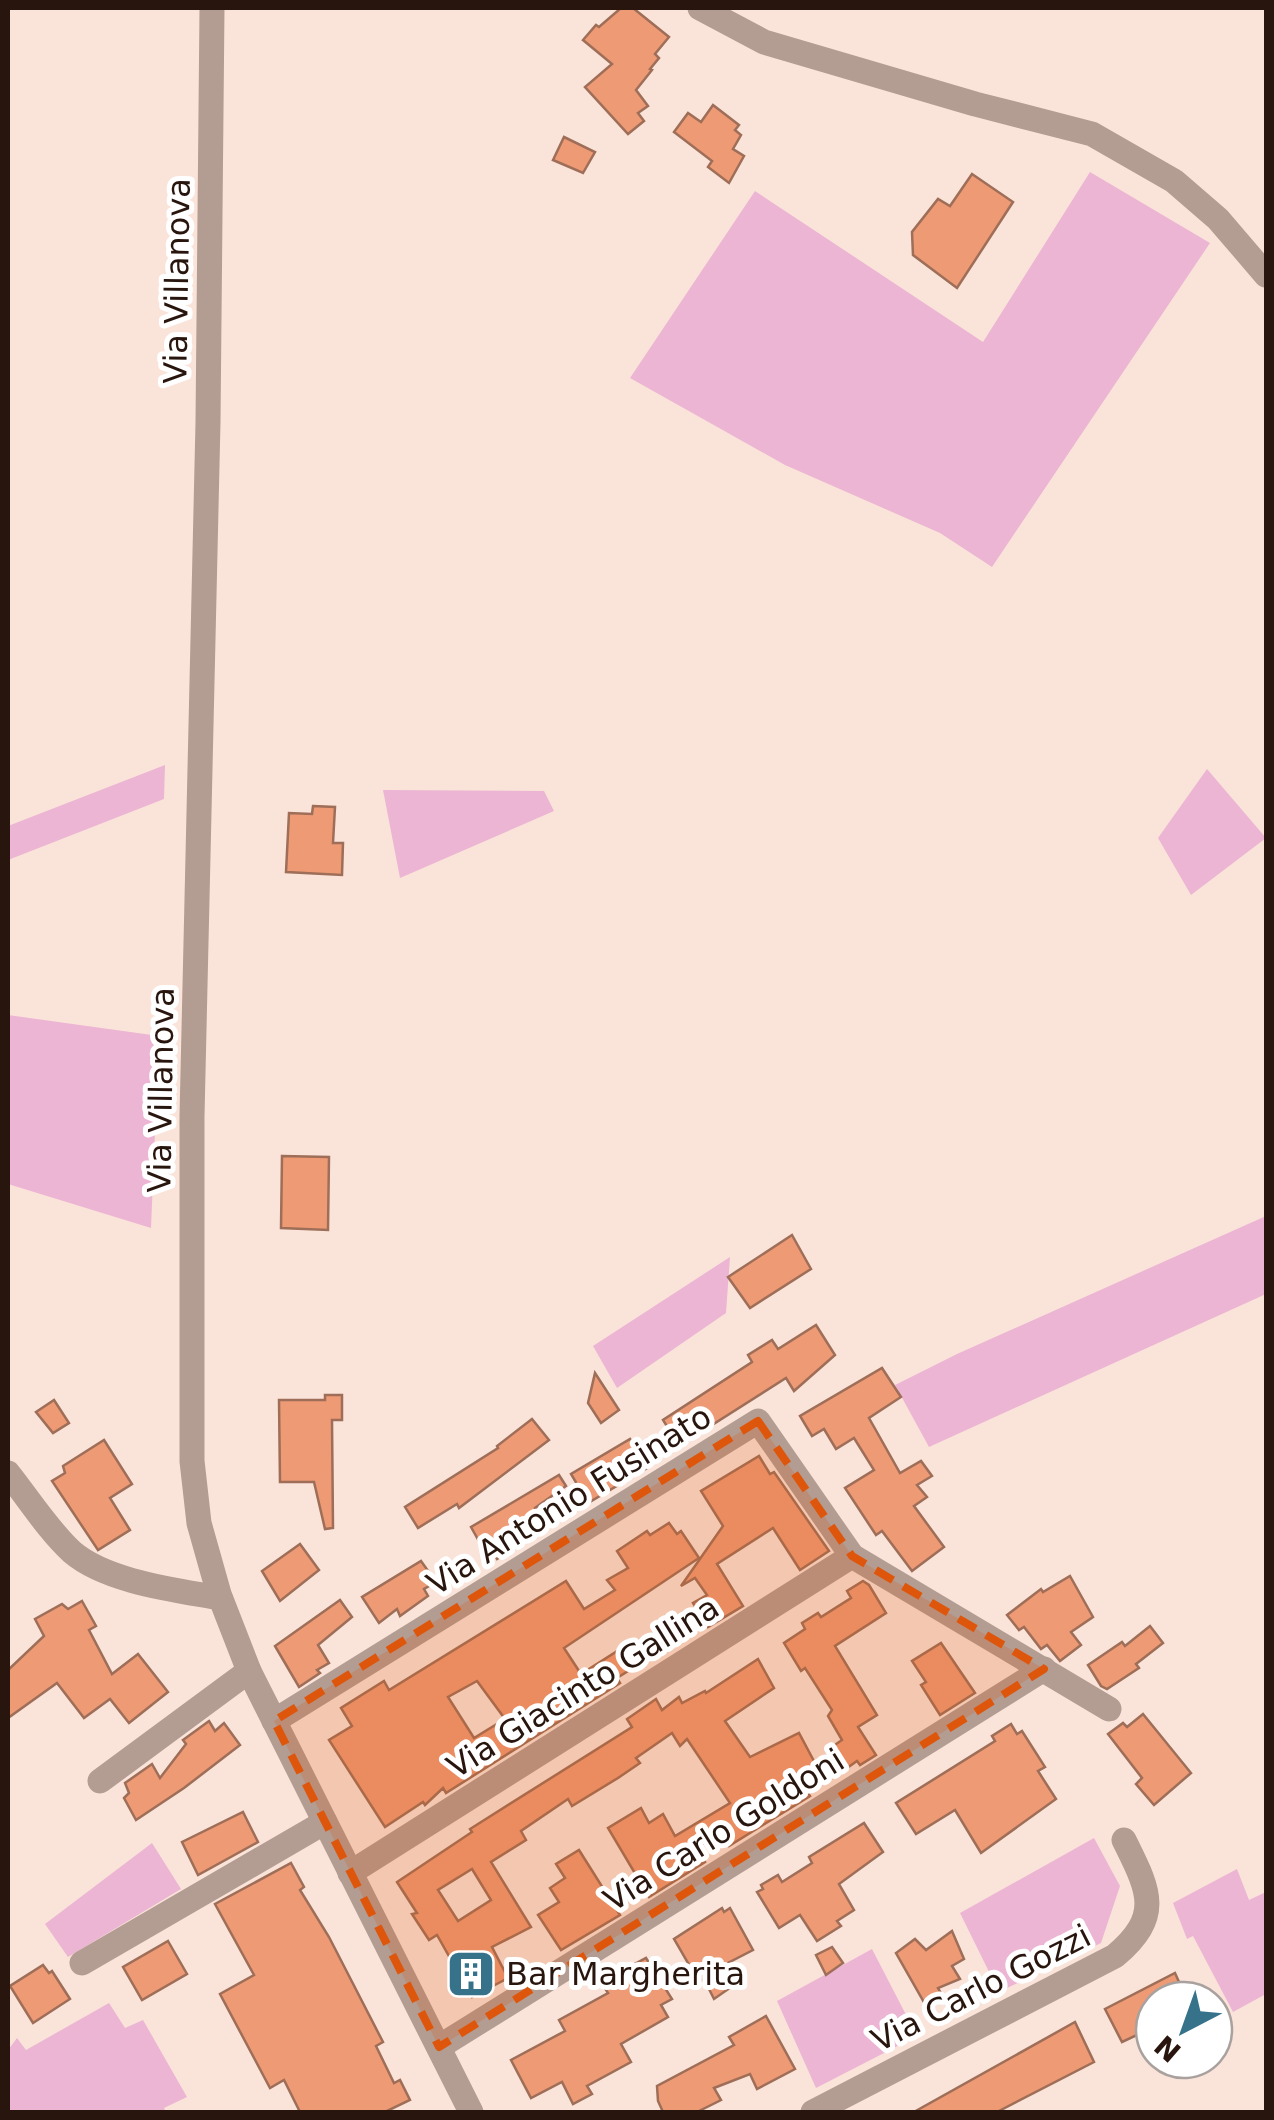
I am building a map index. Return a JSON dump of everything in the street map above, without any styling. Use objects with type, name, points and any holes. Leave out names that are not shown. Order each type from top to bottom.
[{"type":"street","name":"Via Villanova","points":[[212,8],[208,441],[192,1116],[192,1461],[200,1523],[220,1598],[248,1671],[472,2112]]},
{"type":"street","points":[[700,8],[764,42],[1092,134],[1174,181],[1218,219],[1266,274]]},
{"type":"street","name":"Via Antonio Fusinato","points":[[274,1720],[758,1421],[852,1556],[1109,1709]]},
{"type":"street","points":[[8,1473],[72,1552],[94,1566],[146,1584],[220,1598]]},
{"type":"street","name":"Via Giacinto Gallina","points":[[350,1873],[852,1556]]},
{"type":"street","name":"Via Carlo Goldoni","points":[[439,2047],[1044,1669]]},
{"type":"street","points":[[100,1781],[248,1671]]},
{"type":"street","points":[[82,1963],[325,1822]]},
{"type":"street","name":"Via Carlo Gozzi","points":[[813,2112],[1115,1956],[1133,1941],[1148,1908],[1146,1884],[1124,1840]]},
{"type":"highlighted area","points":[[758,1421],[852,1556],[1044,1669],[439,2047],[274,1721]]},
{"type":"shaded area","points":[[1090,172],[1210,243],[992,567],[940,533],[785,465],[630,378],[755,191],[983,342]]},
{"type":"shaded area","points":[[165,765],[164,799],[8,860],[8,826]]},
{"type":"shaded area","points":[[1207,769],[1266,838],[1191,895],[1158,838]]},
{"type":"shaded area","points":[[383,790],[544,791],[554,811],[400,878]]},
{"type":"shaded area","points":[[8,1015],[159,1036],[151,1228],[8,1184]]},
{"type":"shaded area","points":[[1266,1216],[1266,1294],[929,1447],[895,1385]]},
{"type":"shaded area","points":[[730,1257],[726,1313],[617,1388],[593,1346]]},
{"type":"shaded area","points":[[1094,1838],[1120,1886],[1101,1943],[999,1992],[960,1913]]},
{"type":"shaded area","points":[[152,1843],[181,1889],[68,1957],[45,1924]]},
{"type":"shaded area","points":[[1237,1869],[1249,1900],[1266,1892],[1266,1994],[1234,2011],[1234,1980],[1216,1980],[1193,1936],[1187,1939],[1173,1903]]},
{"type":"shaded area","points":[[872,1949],[917,2036],[816,2088],[777,2001]]},
{"type":"shaded area","points":[[109,2003],[125,2028],[143,2020],[187,2097],[164,2108],[166,2112],[8,2112],[8,2050],[17,2038],[26,2050]]},
{"type":"building","points":[[621,8],[633,8],[669,37],[655,54],[659,58],[652,70],[636,90],[648,106],[638,113],[644,121],[628,134],[585,87],[612,64],[583,40],[596,25],[599,27]]},
{"type":"building","points":[[713,105],[739,125],[735,130],[741,135],[733,149],[744,156],[729,183],[708,167],[712,161],[674,132],[688,113],[701,122]]},
{"type":"building","points":[[564,137],[595,152],[583,173],[553,160]]},
{"type":"building","points":[[972,174],[1013,202],[957,288],[913,255],[912,232],[938,199],[950,206]]},
{"type":"building","points":[[313,806],[335,807],[333,843],[343,843],[342,875],[286,872],[289,813],[312,814]]},
{"type":"building","points":[[282,1156],[329,1157],[328,1230],[281,1228]]},
{"type":"building","points":[[792,1235],[811,1269],[750,1308],[728,1277]]},
{"type":"building","points":[[816,1325],[835,1355],[794,1391],[786,1378],[679,1446],[663,1420],[752,1362],[748,1355],[772,1340],[778,1349]]},
{"type":"building","points":[[882,1368],[901,1397],[869,1418],[900,1473],[921,1461],[932,1476],[917,1485],[927,1497],[914,1506],[944,1547],[912,1571],[882,1531],[876,1535],[845,1488],[874,1470],[854,1438],[836,1449],[824,1429],[812,1436],[800,1416]]},
{"type":"building","points":[[595,1373],[619,1410],[601,1423],[588,1403]]},
{"type":"building","points":[[325,1395],[342,1395],[342,1420],[332,1420],[333,1528],[325,1529],[314,1482],[280,1482],[279,1400],[325,1400]]},
{"type":"building","points":[[54,1400],[69,1423],[53,1433],[36,1412]]},
{"type":"building","points":[[532,1419],[549,1440],[459,1508],[457,1504],[418,1528],[405,1507],[498,1448]]},
{"type":"building","points":[[630,1439],[647,1468],[588,1503],[571,1474]]},
{"type":"building","points":[[104,1440],[132,1484],[110,1498],[130,1530],[98,1550],[52,1481],[65,1473],[63,1466]]},
{"type":"building","points":[[759,1456],[829,1551],[800,1570],[773,1528],[717,1564],[743,1606],[708,1627],[693,1603],[707,1595],[695,1578],[681,1586],[723,1526],[701,1491]]},
{"type":"building","points":[[559,1475],[566,1486],[535,1508],[544,1530],[497,1559],[491,1548],[485,1552],[471,1527]]},
{"type":"building","points":[[669,1523],[677,1534],[681,1531],[699,1558],[564,1648],[581,1674],[619,1650],[633,1668],[617,1678],[620,1683],[385,1827],[329,1740],[352,1726],[341,1708],[384,1681],[389,1690],[566,1581],[584,1609],[615,1590],[607,1580],[628,1568],[617,1551],[647,1531],[650,1535]],"holes":[[[477,1681],[505,1719],[474,1738],[448,1697]]]},
{"type":"building","points":[[300,1544],[319,1570],[280,1601],[262,1571]]},
{"type":"building","points":[[421,1561],[436,1582],[424,1589],[428,1596],[400,1616],[397,1609],[379,1623],[362,1597]]},
{"type":"building","points":[[1070,1576],[1093,1617],[1071,1632],[1081,1645],[1060,1661],[1047,1645],[1041,1649],[1024,1627],[1019,1630],[1007,1615],[1041,1589],[1043,1592]]},
{"type":"building","points":[[863,1581],[886,1613],[835,1646],[877,1715],[858,1727],[876,1755],[860,1765],[857,1761],[840,1773],[826,1751],[842,1740],[828,1716],[832,1710],[784,1643],[805,1629],[802,1623],[818,1613],[821,1617],[851,1598],[847,1591]]},
{"type":"building","points":[[340,1600],[352,1617],[318,1645],[329,1663],[299,1687],[275,1646]]},
{"type":"building","points":[[82,1601],[96,1626],[89,1630],[112,1674],[138,1654],[168,1692],[129,1723],[110,1699],[84,1718],[57,1683],[8,1718],[8,1670],[44,1636],[35,1619],[62,1604],[68,1609]]},
{"type":"building","points":[[1150,1626],[1163,1643],[1136,1664],[1139,1668],[1107,1689],[1101,1686],[1088,1665],[1122,1642],[1125,1646]]},
{"type":"building","points":[[941,1643],[975,1693],[940,1715],[921,1685],[926,1682],[912,1661]]},
{"type":"building","points":[[758,1659],[774,1688],[725,1721],[750,1757],[799,1733],[815,1763],[797,1775],[810,1796],[729,1846],[721,1833],[697,1847],[705,1862],[649,1897],[608,1828],[641,1808],[649,1823],[663,1814],[675,1836],[730,1803],[687,1739],[680,1746],[672,1733],[636,1758],[640,1763],[618,1778],[572,1806],[568,1799],[521,1831],[526,1840],[491,1862],[531,1927],[492,1947],[508,1978],[472,1997],[437,1935],[429,1940],[412,1914],[417,1913],[397,1882],[472,1832],[470,1829],[632,1727],[627,1719],[656,1699],[662,1710],[679,1697],[682,1703],[706,1693]],"holes":[[[472,1869],[491,1900],[458,1921],[438,1890]]]},
{"type":"building","points":[[1143,1714],[1191,1773],[1154,1805],[1136,1784],[1142,1778],[1108,1734],[1123,1723],[1127,1727]]},
{"type":"building","points":[[209,1721],[215,1731],[224,1723],[240,1745],[136,1820],[124,1798],[129,1793],[125,1783],[152,1764],[160,1778],[186,1744],[183,1740]]},
{"type":"building","points":[[1011,1724],[1017,1734],[1022,1731],[1045,1767],[1038,1771],[1056,1799],[981,1853],[955,1810],[916,1834],[896,1803],[995,1741],[992,1736]]},
{"type":"building","points":[[243,1812],[258,1842],[198,1875],[182,1842]]},
{"type":"building","points":[[864,1823],[883,1852],[839,1884],[854,1910],[837,1921],[841,1926],[817,1941],[800,1915],[779,1928],[757,1892],[763,1889],[761,1885],[778,1875],[782,1882],[812,1863],[809,1857]]},
{"type":"building","points":[[579,1850],[620,1915],[561,1950],[538,1915],[559,1902],[550,1888],[565,1878],[556,1864]]},
{"type":"building","points":[[291,1863],[304,1887],[300,1890],[383,2042],[376,2046],[394,2083],[400,2080],[410,2100],[385,2112],[300,2112],[284,2080],[270,2088],[220,1994],[254,1975],[215,1904]]},
{"type":"building","points":[[722,1908],[724,1912],[730,1908],[753,1950],[724,1965],[737,1983],[714,1999],[704,1979],[699,1982],[674,1939]]},
{"type":"building","points":[[952,1931],[964,1959],[952,1966],[960,1979],[938,1988],[942,1995],[925,2004],[896,1953],[915,1939],[926,1950]]},
{"type":"building","points":[[168,1941],[187,1974],[142,2000],[123,1967]]},
{"type":"building","points":[[832,1947],[843,1963],[826,1975],[816,1955]]},
{"type":"building","points":[[646,1958],[672,1999],[661,2005],[668,2017],[621,2044],[631,2062],[587,2086],[592,2094],[573,2104],[562,2082],[531,2098],[511,2060],[565,2031],[559,2020],[608,1993],[601,1982]]},
{"type":"building","points":[[43,1965],[49,1973],[52,1971],[70,1999],[33,2023],[10,1986]]},
{"type":"building","points":[[1134,1994],[1134,2036],[1122,2042],[1105,2009]]},
{"type":"building","points":[[766,2016],[795,2069],[757,2089],[750,2074],[714,2088],[721,2100],[697,2112],[663,2112],[657,2086],[734,2045],[729,2037]]},
{"type":"building","points":[[1075,2022],[1094,2062],[997,2112],[914,2112]]},
{"type":"place","name":"Bar Margherita","points":[[471,1974]]}]
